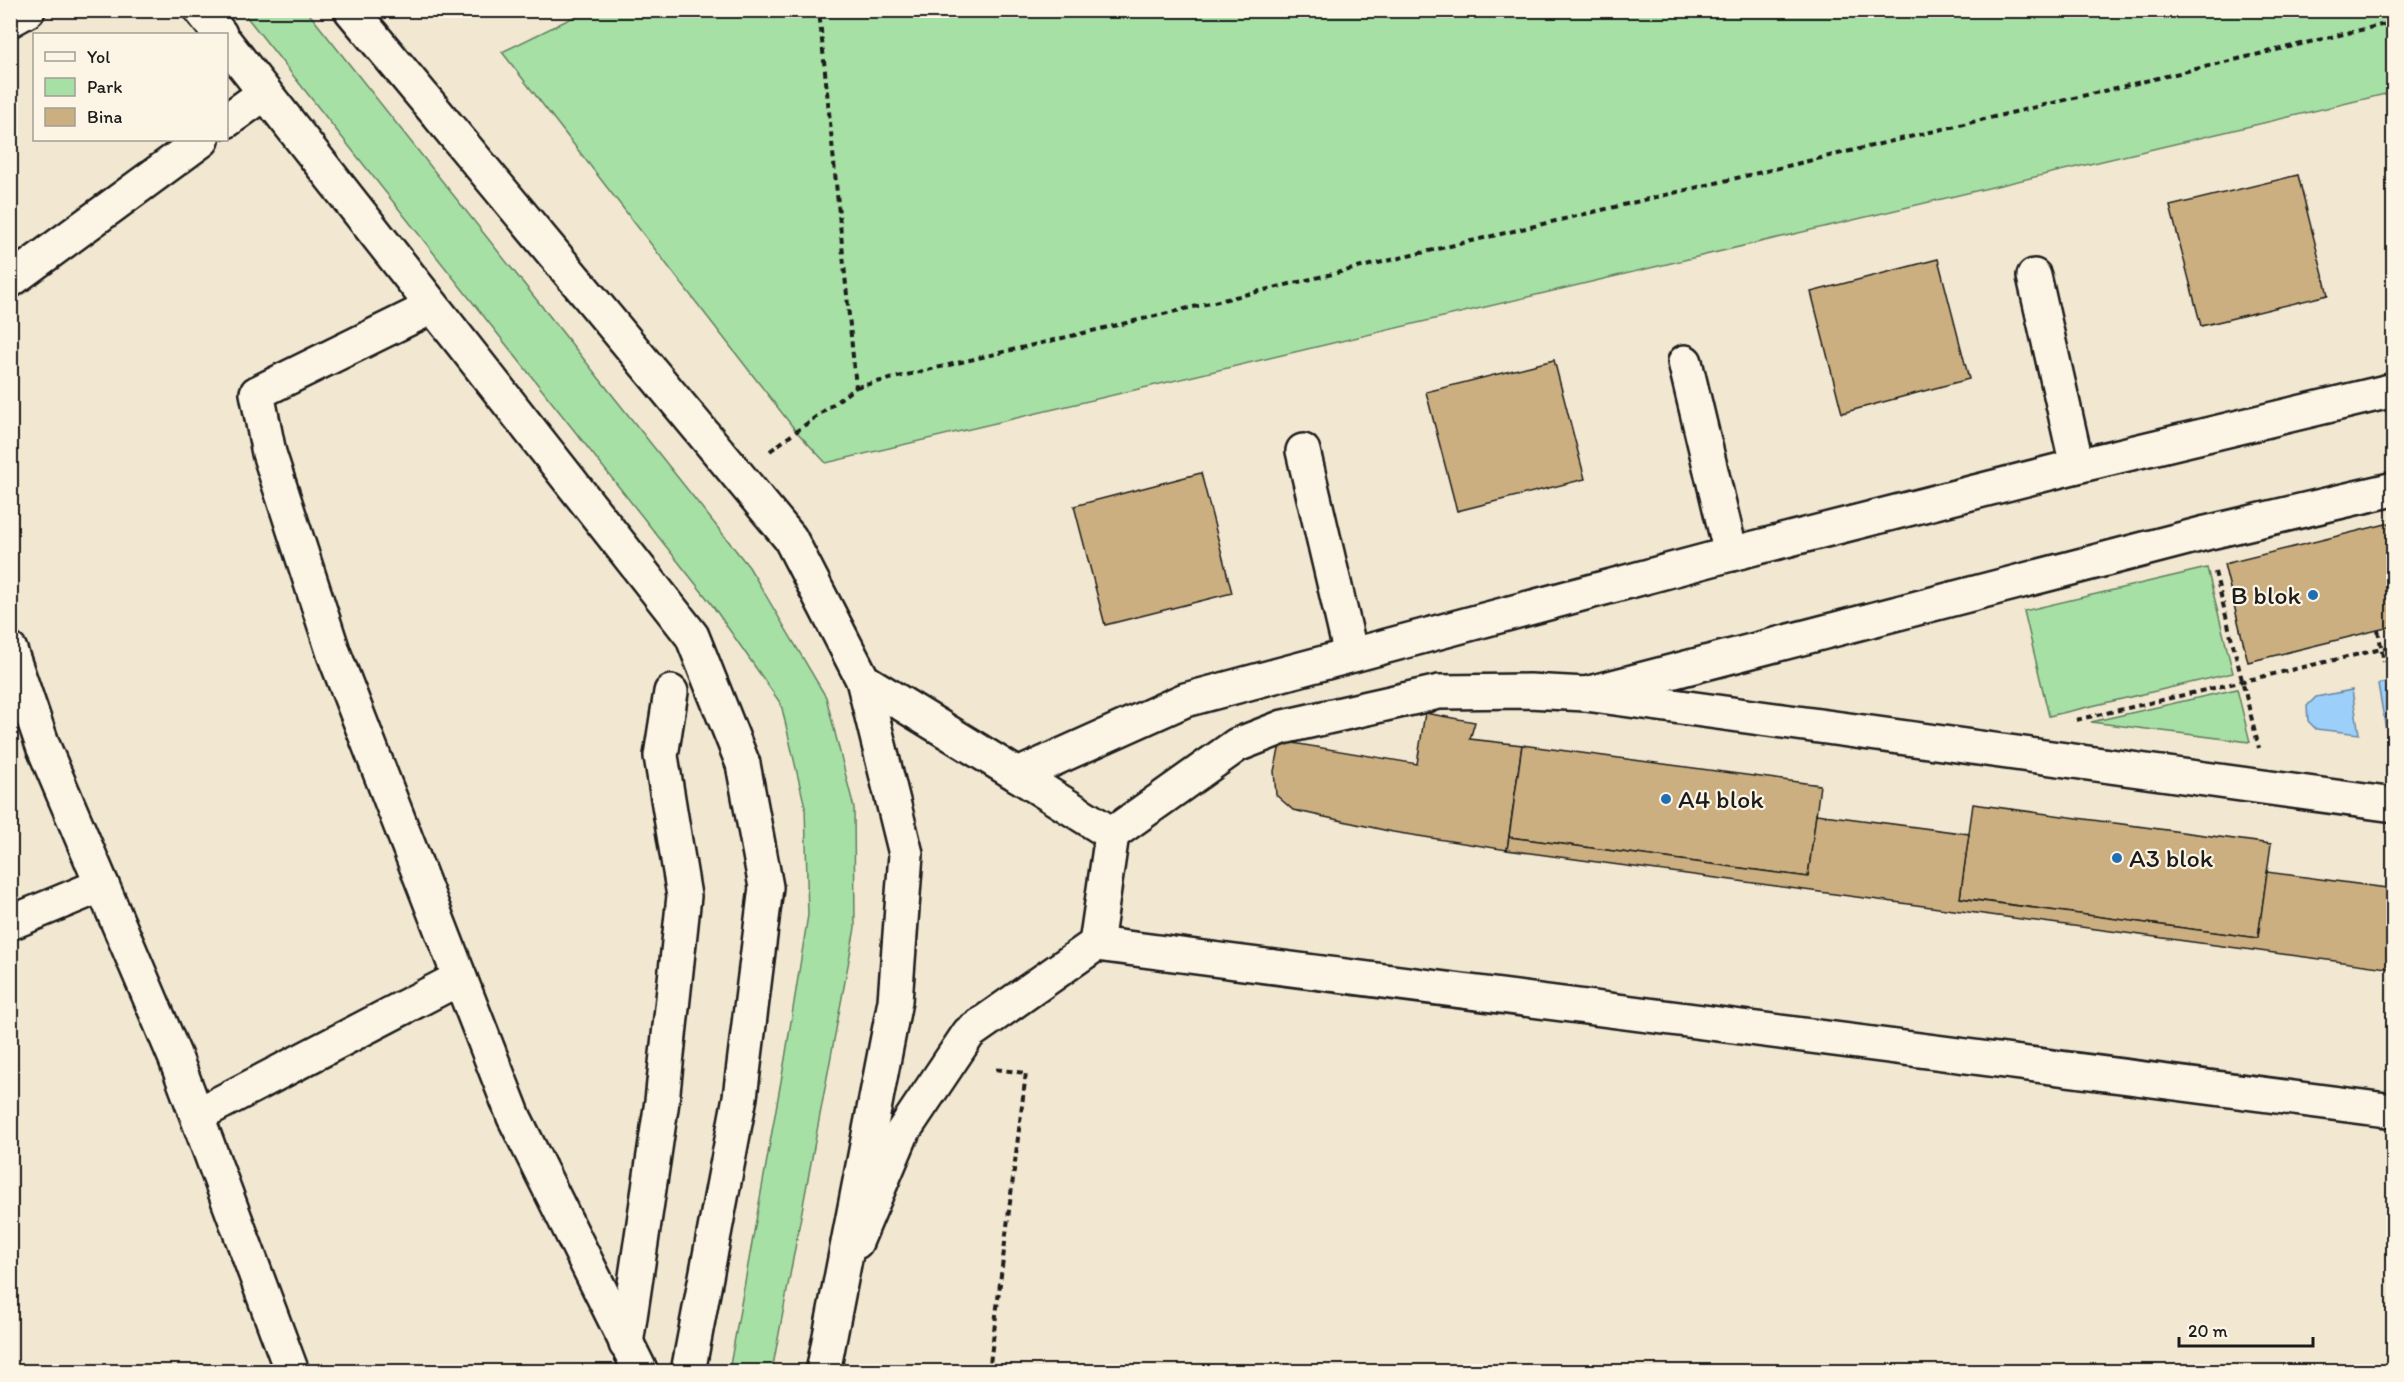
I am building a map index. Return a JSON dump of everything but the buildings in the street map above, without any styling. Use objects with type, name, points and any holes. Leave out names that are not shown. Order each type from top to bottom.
[{"type":"street","points":[[10,20],[27,10]]},
{"type":"street","points":[[201,10],[219,33]]},
{"type":"street","points":[[351,10],[790,538],[863,680],[906,854],[895,1001],[823,1371]]},
{"type":"street","points":[[228,46],[692,636],[743,764],[766,887],[740,1097],[688,1371]]},
{"type":"street","points":[[228,121],[265,93]]},
{"type":"street","points":[[10,280],[201,141]]},
{"type":"street","points":[[2034,276],[2077,466]]},
{"type":"street","points":[[432,307],[257,393],[269,453],[334,654],[514,1117],[624,1356],[641,1371]]},
{"type":"street","points":[[1685,362],[1731,554]]},
{"type":"street","points":[[1017,775],[1185,700],[1731,554],[2077,466],[2394,390]]},
{"type":"street","points":[[1304,451],[1351,655]]},
{"type":"street","points":[[1586,694],[2206,533],[2394,489]]},
{"type":"street","points":[[10,650],[43,746],[175,1057],[292,1371]]},
{"type":"street","points":[[863,680],[1112,834]]},
{"type":"street","points":[[1096,944],[1112,834],[1237,745],[1283,727],[1439,692],[1529,691],[1586,694],[2394,805]]},
{"type":"street","points":[[624,1356],[662,1101],[684,896],[661,756],[671,692]]},
{"type":"street","points":[[10,923],[102,885]]},
{"type":"street","points":[[839,1282],[902,1132],[969,1033],[1096,944],[2394,1111]]},
{"type":"street","points":[[197,1115],[460,978]]},
{"type":"path","points":[[819,10],[856,387]]},
{"type":"path","points":[[770,451],[856,387],[2394,22]]},
{"type":"path","points":[[2206,533],[2271,788]]},
{"type":"path","points":[[2379,630],[2384,662]]},
{"type":"path","points":[[2072,721],[2394,646]]},
{"type":"path","points":[[989,1371],[1026,1073],[992,1069]]},
{"type":"green space","points":[[2393,10],[2394,92],[826,463],[796,431],[502,52],[586,11]]},
{"type":"green space","points":[[242,11],[307,11],[749,567],[826,697],[854,808],[855,928],[772,1371],[729,1371],[785,1059],[808,915],[805,807],[781,704],[710,602]]},
{"type":"green space","points":[[2207,568],[2233,673],[2049,716],[2024,611]]},
{"type":"green space","points":[[2237,689],[2250,742],[2091,722]]},
{"type":"water","points":[[2394,681],[2393,737],[2387,736],[2378,684]]},
{"type":"water","points":[[2352,690],[2359,734],[2316,729],[2308,721],[2307,706],[2316,697]]},
{"type":"place","name":"B blok","points":[[2313,595]]},
{"type":"place","name":"A4 blok","points":[[1666,799]]},
{"type":"place","name":"A3 blok","points":[[2117,858]]}]
